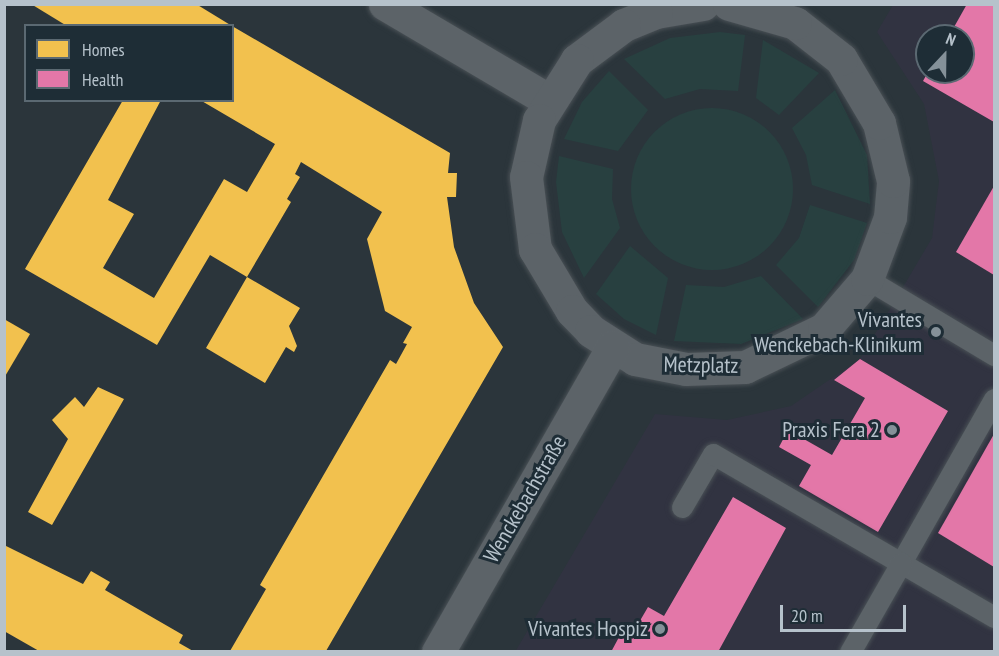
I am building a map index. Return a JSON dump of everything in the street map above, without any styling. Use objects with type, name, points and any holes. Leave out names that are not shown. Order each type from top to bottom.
[{"type":"street","points":[[385,4],[548,100]]},
{"type":"street","name":"Metzplatz","points":[[703,4],[656,12],[624,25],[577,60],[548,100],[532,138],[526,177],[535,249],[572,311],[613,347],[657,365],[745,367],[824,329],[867,279],[884,242],[892,196],[879,123],[841,59],[801,14],[729,4]]},
{"type":"street","name":"Wenckebachstraße","points":[[438,651],[613,347]]},
{"type":"lane","points":[[867,279],[994,355]]},
{"type":"lane","points":[[850,651],[994,399]]},
{"type":"lane","points":[[682,507],[713,454],[994,617]]},
{"type":"shaded area","name":"Vivantes Wenckebach-Klinikum","points":[[893,5],[994,5],[994,651],[515,652],[655,414],[727,420],[791,406],[860,359],[932,238],[939,181],[924,104],[877,32]]},
{"type":"green space","points":[[720,32],[745,35],[738,91],[700,89],[665,99],[624,59],[670,38]]},
{"type":"green space","points":[[763,40],[819,73],[779,115],[756,98]]},
{"type":"green space","points":[[609,71],[648,110],[618,151],[564,139],[582,102]]},
{"type":"green space","points":[[835,90],[867,155],[870,204],[812,185],[806,155],[792,128]]},
{"type":"green space","points":[[712,108],[743,114],[769,132],[787,158],[793,189],[787,220],[769,246],[743,264],[712,270],[681,264],[655,246],[637,220],[631,189],[637,158],[655,132],[681,114]]},
{"type":"green space","points":[[559,156],[613,169],[612,199],[620,228],[584,278],[562,232],[556,182]]},
{"type":"green space","points":[[810,205],[867,223],[854,260],[818,307],[776,265],[799,238]]},
{"type":"green space","points":[[630,246],[668,278],[656,335],[624,319],[596,294]]},
{"type":"green space","points":[[761,276],[803,319],[741,344],[674,341],[686,285],[724,287]]},
{"type":"building: Homes","points":[[31,4],[196,4],[229,24],[64,24]]},
{"type":"building: Homes","points":[[234,27],[450,153],[448,173],[457,173],[456,197],[447,197],[454,247],[474,303],[503,347],[326,651],[230,651],[266,589],[260,585],[390,360],[396,364],[407,344],[403,343],[412,327],[385,311],[367,239],[382,212],[301,162],[295,174],[300,177],[287,199],[291,202],[247,277],[210,255],[157,345],[25,269],[122,102],[160,102],[108,200],[134,214],[103,268],[154,298],[224,179],[247,192],[275,144],[203,102],[234,102]]},
{"type":"building: Homes","points":[[247,277],[300,308],[289,326],[297,346],[294,352],[286,347],[265,383],[206,348]]},
{"type":"building: Homes","points":[[4,319],[30,334],[4,378]]},
{"type":"building: Homes","points":[[98,387],[124,399],[52,525],[28,512],[68,439],[52,420],[75,397],[84,407]]},
{"type":"building: Homes","points":[[4,545],[83,584],[91,571],[110,582],[105,590],[183,635],[179,643],[193,651],[39,651],[4,631]]},
{"type":"building: Health","points":[[967,4],[994,4],[994,122],[928,84],[975,84],[975,24],[956,24]]},
{"type":"building: Health","points":[[994,186],[994,275],[956,252]]},
{"type":"building: Health","name":"Praxis Fera 2","points":[[860,359],[948,411],[878,532],[799,486],[811,465],[779,447],[788,430],[832,455],[865,398],[834,380]]},
{"type":"building: Health","points":[[994,434],[994,567],[938,533]]},
{"type":"building: Health","points":[[733,497],[786,528],[718,652],[611,652],[625,626],[634,631],[648,607],[664,616]]},
{"type":"place","name":"Vivantes Wenckebach-Klinikum","points":[[936,332]]},
{"type":"place","name":"Praxis Fera 2","points":[[892,430]]},
{"type":"place","name":"Vivantes Hospiz","points":[[660,629]]}]
